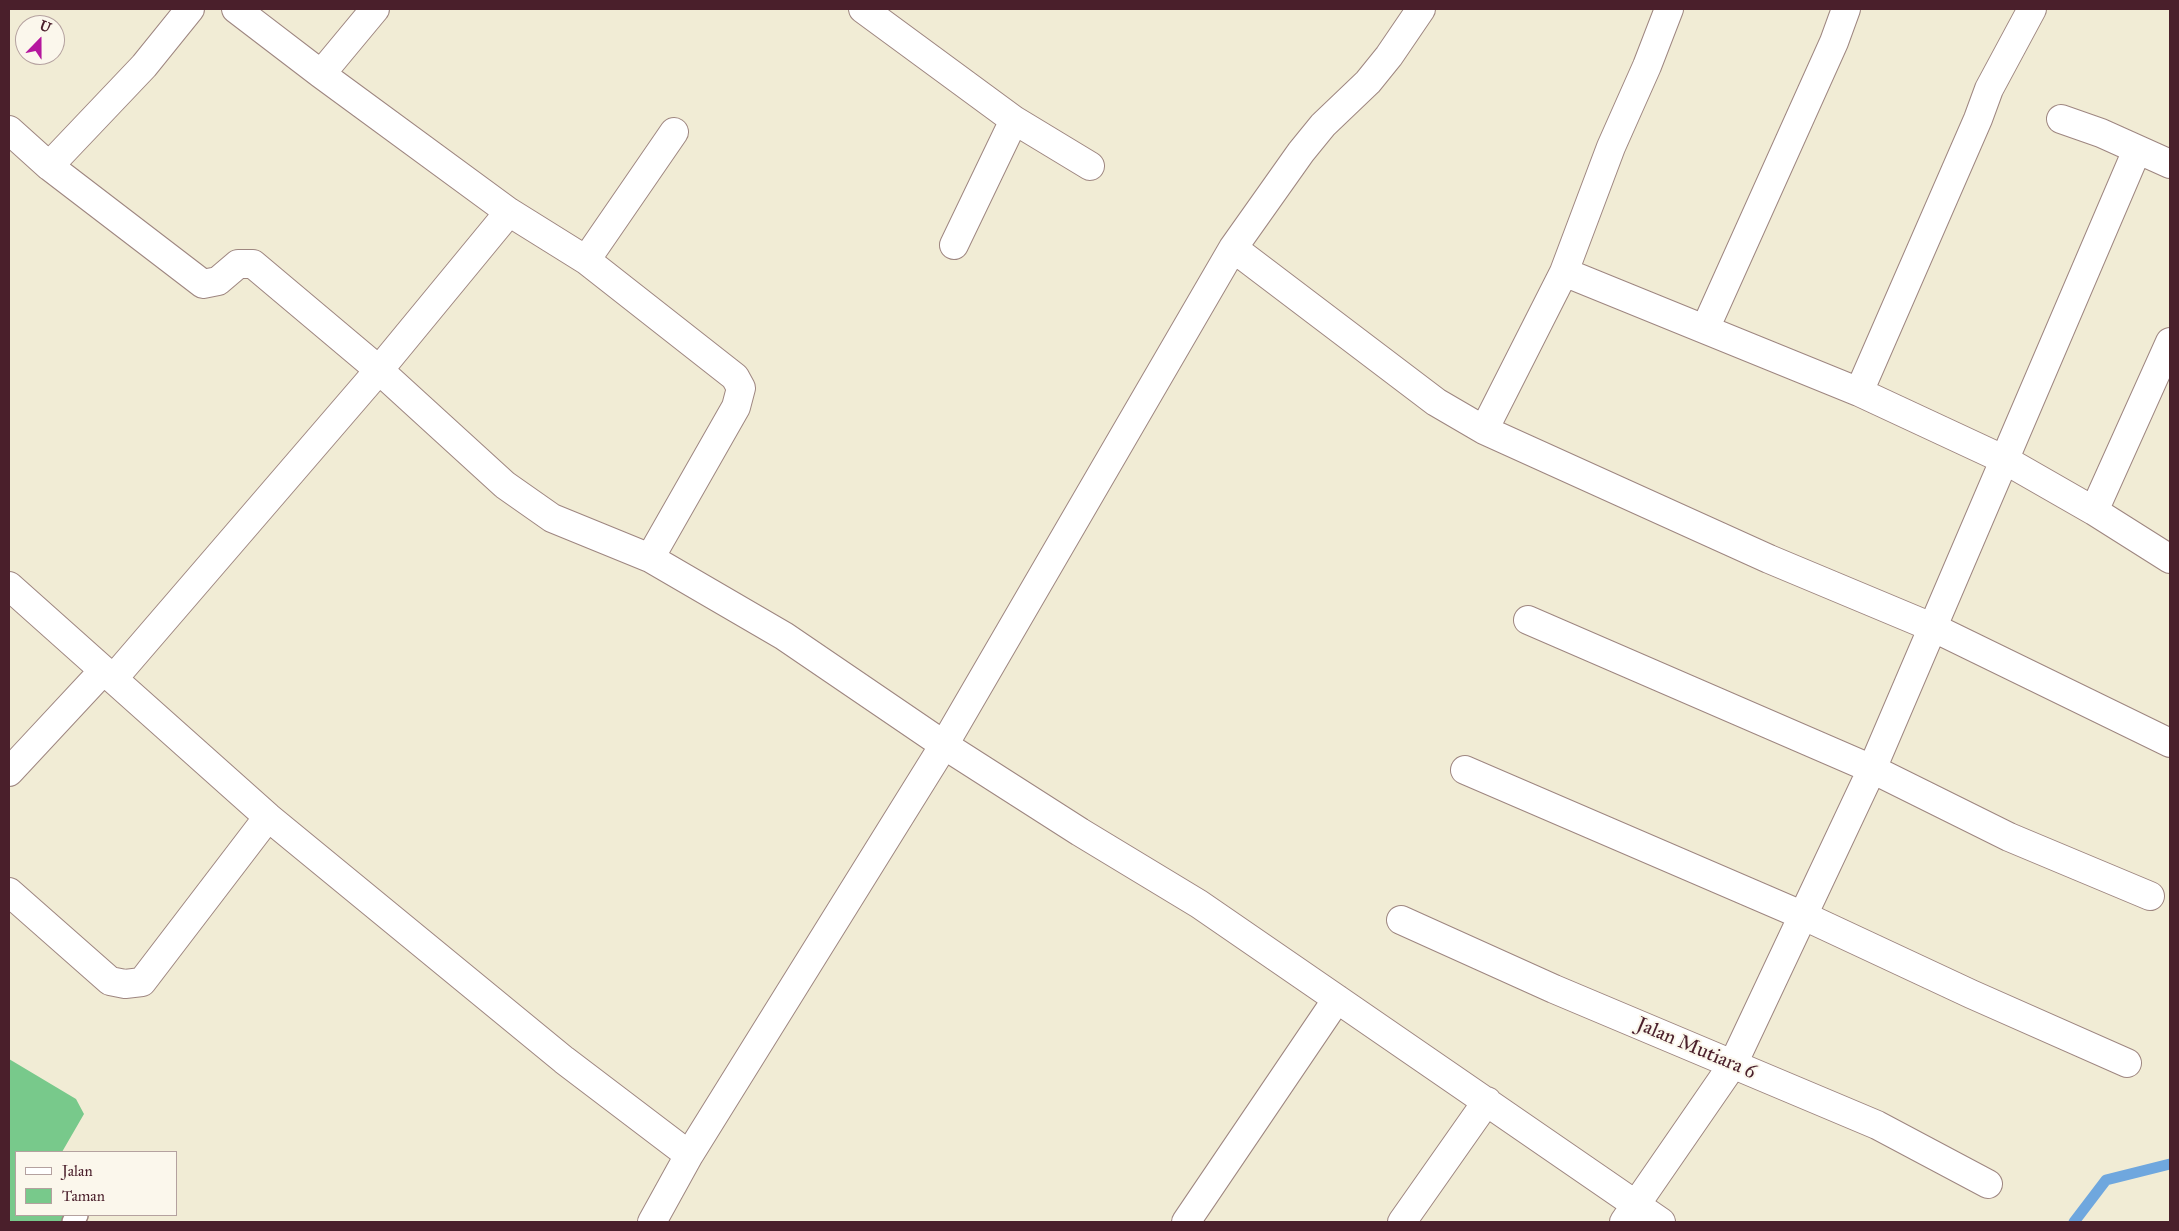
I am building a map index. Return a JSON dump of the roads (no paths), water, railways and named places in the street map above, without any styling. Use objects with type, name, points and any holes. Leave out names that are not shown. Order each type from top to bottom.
[{"type":"street","points":[[49,166],[144,66],[190,9]]},
{"type":"street","points":[[236,9],[509,212],[586,260],[735,377],[741,388],[736,406],[650,558]]},
{"type":"street","points":[[321,74],[374,9]]},
{"type":"street","points":[[862,9],[1014,120],[1090,166]]},
{"type":"street","points":[[652,1222],[689,1155],[944,746],[1233,248],[1301,152],[1323,125],[1368,82],[1389,56],[1421,9]]},
{"type":"street","points":[[1484,430],[1564,272],[1611,147],[1647,66],[1669,9]]},
{"type":"street","points":[[1705,329],[1834,42],[1846,9]]},
{"type":"street","points":[[1859,392],[1978,119],[1989,89],[2032,9]]},
{"type":"street","points":[[2061,119],[2101,133],[2170,164]]},
{"type":"street","points":[[954,245],[1014,120]]},
{"type":"street","points":[[9,130],[49,166],[203,284],[218,281],[238,264],[253,264],[379,370],[505,485],[552,518],[650,558],[784,636],[944,746],[1199,904],[1487,1101],[1630,1214],[1661,1222]]},
{"type":"street","points":[[586,260],[674,132]]},
{"type":"street","points":[[1630,1214],[1733,1064],[1804,916],[1872,770],[1934,628],[2137,150]]},
{"type":"street","points":[[9,772],[108,675],[379,370],[509,212]]},
{"type":"street","points":[[1233,248],[1436,402],[1484,430],[1769,559],[1934,628],[2170,743]]},
{"type":"street","points":[[1564,272],[1859,392],[2005,460],[2094,511],[2170,559]]},
{"type":"street","points":[[2094,511],[2170,342]]},
{"type":"street","points":[[9,586],[268,817],[564,1060],[689,1155]]},
{"type":"street","points":[[1528,620],[1872,770],[2009,837],[2150,896]]},
{"type":"street","points":[[1465,770],[1804,916],[1970,994],[2126,1063]]},
{"type":"street","points":[[9,892],[110,981],[125,984],[142,982],[268,817]]},
{"type":"street","name":"Jalan Mutiara 6","points":[[1401,920],[1554,989],[1877,1125],[1988,1184]]},
{"type":"street","points":[[1186,1222],[1337,999]]},
{"type":"street","points":[[1402,1222],[1487,1101]]},
{"type":"waterway","points":[[2074,1222],[2106,1180],[2170,1164]]}]
